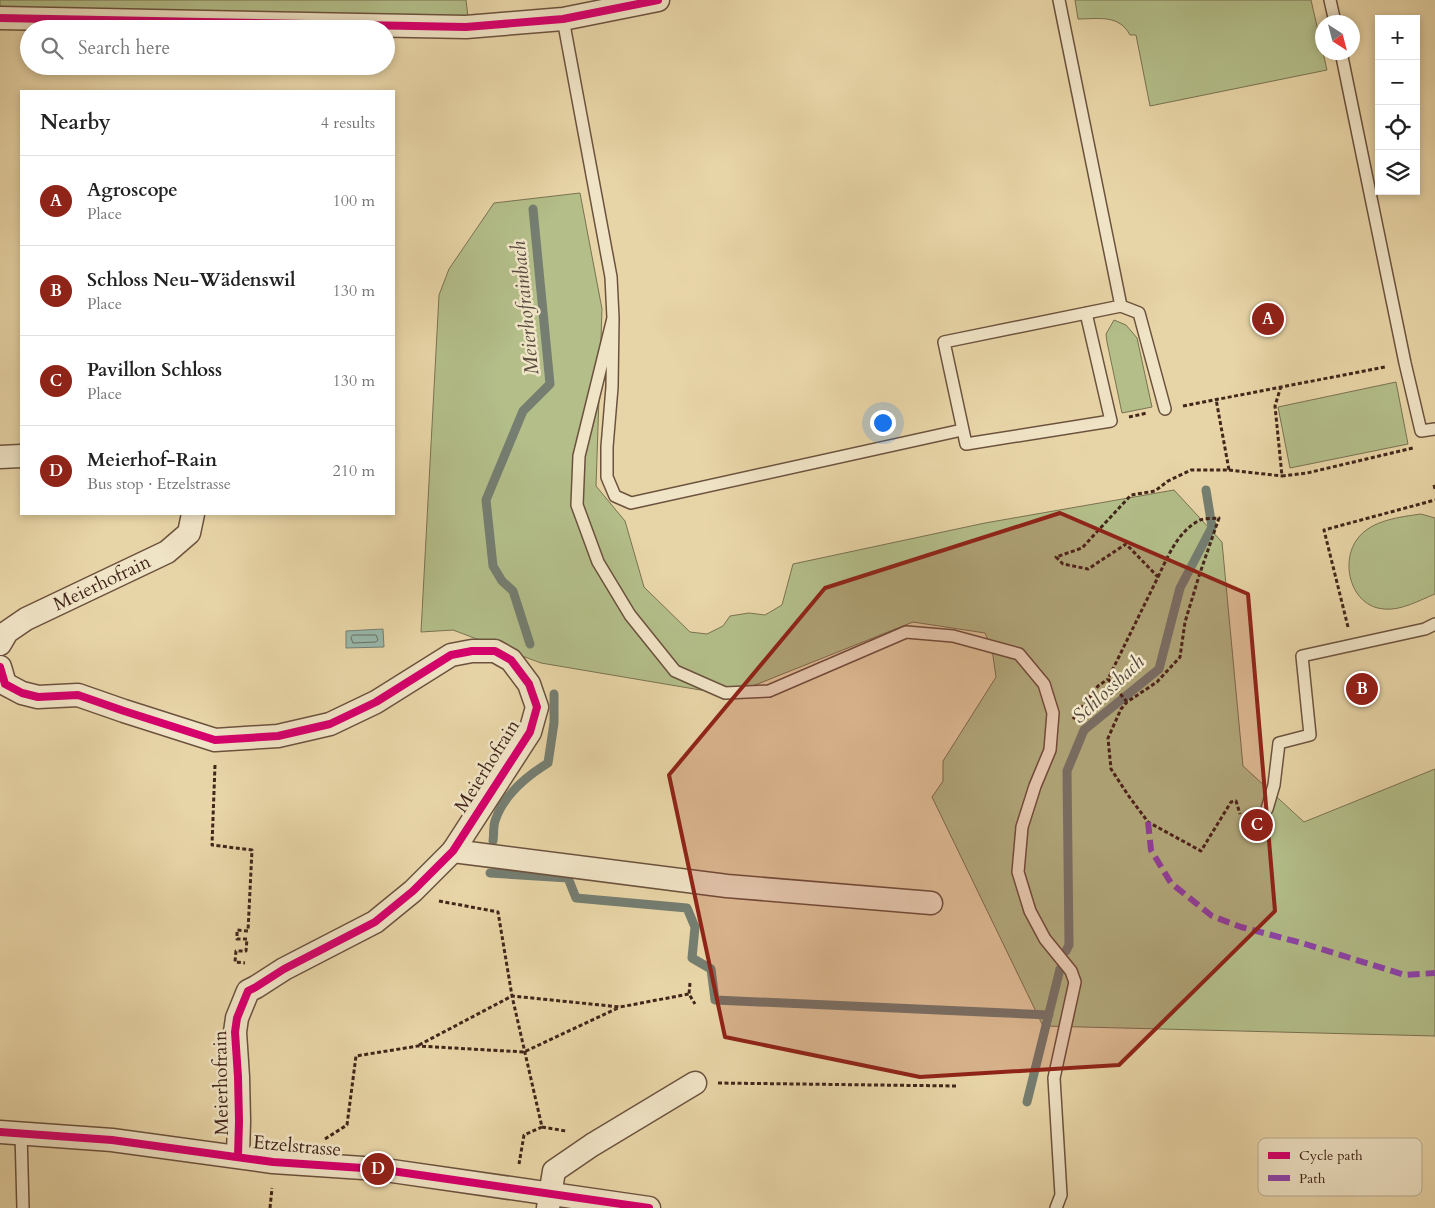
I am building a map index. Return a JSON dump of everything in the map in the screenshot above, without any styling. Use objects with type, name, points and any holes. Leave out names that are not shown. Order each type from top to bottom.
[{"type":"street","points":[[395,26],[466,27],[563,19],[658,0]]},
{"type":"street","points":[[0,18],[104,20]]},
{"type":"street","points":[[0,457],[20,456]]},
{"type":"street","name":"Meierhofrain","points":[[0,644],[7,632],[26,619],[167,552],[189,532],[193,515]]},
{"type":"street","name":"Meierhofrain","points":[[2,678],[22,693],[38,698],[78,695],[215,740],[278,736],[330,724],[376,702],[451,656],[472,651],[495,651],[511,660],[528,684],[537,707],[530,732],[453,851],[413,891],[375,922],[284,969],[248,991],[237,1018],[234,1032],[238,1086],[238,1156]]},
{"type":"street","points":[[453,851],[727,886],[931,903]]},
{"type":"street","points":[[549,1201],[554,1171],[695,1083]]},
{"type":"street","name":"Etzelstrasse","points":[[10,1133],[112,1140],[273,1162],[316,1164],[430,1176],[549,1201],[649,1208]]},
{"type":"lane","points":[[1059,0],[1121,306]]},
{"type":"lane","points":[[1330,0],[1333,15]]},
{"type":"lane","points":[[563,19],[611,277],[613,318],[612,387],[607,447],[607,477],[615,496],[631,503],[962,430]]},
{"type":"lane","points":[[1343,60],[1405,364],[1421,431],[1435,429]]},
{"type":"lane","points":[[1086,313],[1111,420],[966,444],[944,342],[1086,313],[1121,306],[1139,313],[1165,409]]},
{"type":"lane","points":[[613,318],[580,456],[577,505],[598,562],[625,608],[675,671],[725,693],[769,691],[906,632],[953,636],[1019,654],[1044,684],[1053,713],[1050,750],[1035,786],[1022,827],[1018,872],[1030,911],[1044,940],[1071,971],[1075,982],[1054,1078],[1062,1195],[1056,1208]]},
{"type":"lane","points":[[1267,809],[1274,785],[1279,743],[1310,735],[1302,656],[1425,629],[1435,624]]},
{"type":"lane","points":[[10,1133],[23,1208]]},
{"type":"path","points":[[1111,420],[1281,386],[1405,364]]},
{"type":"path","points":[[1281,386],[1275,406],[1282,476]]},
{"type":"path","points":[[1216,399],[1229,470]]},
{"type":"path","points":[[1158,577],[1126,544],[1088,569],[1063,564],[1056,557],[1082,548],[1131,495],[1155,492],[1168,481],[1191,470],[1229,470],[1282,476],[1307,473],[1416,448]]},
{"type":"path","points":[[1352,645],[1324,530],[1435,500]]},
{"type":"path","points":[[1050,750],[1098,686],[1108,679],[1169,554],[1184,532],[1201,519],[1219,518],[1198,576],[1185,622],[1180,657],[1157,682],[1127,702],[1121,710],[1108,738],[1111,769],[1148,822],[1201,851],[1231,802],[1236,801],[1240,814]]},
{"type":"path","points":[[1108,679],[1127,702]]},
{"type":"path","points":[[215,740],[212,845],[252,850],[248,930],[237,930],[238,939],[247,939],[246,951],[236,951],[235,962],[244,962],[248,991]]},
{"type":"path","points":[[437,900],[498,912],[512,996],[542,1127]]},
{"type":"path","points":[[690,983],[689,994],[695,1004]]},
{"type":"path","points":[[316,1164],[315,1145],[348,1125],[356,1056],[418,1046],[524,1052],[620,1007],[689,994]]},
{"type":"path","points":[[418,1046],[512,996],[620,1007]]},
{"type":"path","points":[[695,1083],[956,1086]]},
{"type":"path","points":[[520,1162],[524,1135],[542,1127],[552,1129]]},
{"type":"highlighted area","points":[[1060,513],[1248,594],[1275,911],[1119,1065],[920,1077],[725,1037],[669,775],[825,588]]},
{"type":"green space","points":[[0,0],[466,0],[468,17],[0,7]]},
{"type":"green space","points":[[1075,0],[1311,0],[1315,18],[1315,60],[1325,60],[1327,70],[1150,106],[1136,35],[1130,35],[1120,24],[1107,19],[1078,19]]},
{"type":"green space","points":[[580,193],[602,309],[596,486],[625,521],[644,587],[690,632],[707,634],[723,626],[730,616],[749,613],[765,615],[782,605],[793,564],[985,523],[1174,490],[1222,542],[1243,766],[1304,822],[1435,769],[1435,1036],[1043,1026],[932,797],[943,781],[943,761],[996,677],[992,649],[985,633],[913,622],[730,695],[541,663],[453,630],[421,632],[439,295],[449,269],[494,203]]},
{"type":"green space","points":[[1114,320],[1126,325],[1137,338],[1152,407],[1122,413],[1106,334]]},
{"type":"green space","points":[[1396,382],[1408,444],[1290,468],[1278,407]]},
{"type":"green space","points":[[1421,514],[1435,518],[1435,594],[1397,608],[1384,609],[1373,606],[1363,600],[1356,592],[1352,582],[1349,559],[1352,548],[1364,532],[1379,523],[1404,516]]},
{"type":"water","points":[[383,629],[384,647],[346,648],[346,631]]},
{"type":"waterway","name":"Meierhofrainbach","points":[[530,644],[513,591],[502,581],[493,566],[486,500],[523,411],[550,384],[533,209]]},
{"type":"waterway","name":"Schlossbach","points":[[1066,951],[1069,945],[1067,771],[1084,730],[1159,669],[1180,588],[1212,527],[1206,490]]},
{"type":"waterway","points":[[493,841],[495,821],[504,803],[524,780],[548,763],[554,723],[554,694]]},
{"type":"waterway","points":[[490,873],[568,878],[576,898],[687,908],[695,927],[692,958],[711,969],[715,1000],[1049,1015]]},
{"type":"waterway","name":"Schlossbach","points":[[1027,1102],[1060,969]]},
{"type":"marked path","points":[[1148,822],[1151,850],[1171,883],[1212,916],[1241,927],[1302,943],[1405,975],[1435,973]]},
{"type":"cycle path","points":[[395,26],[466,27],[563,19],[658,0]]},
{"type":"cycle path","points":[[0,18],[104,20]]},
{"type":"cycle path","points":[[0,667],[5,684],[22,693],[38,697],[78,695],[215,740],[278,736],[330,724],[376,702],[451,655],[472,651],[495,651],[511,660],[529,684],[537,707],[530,732],[453,851],[413,891],[375,922],[284,969],[248,991],[237,1018],[235,1032],[238,1077],[238,1156]]},
{"type":"cycle path","points":[[0,1132],[112,1140],[273,1162],[378,1169],[649,1208]]},
{"type":"place","name":"Agroscope","points":[[1268,319]]},
{"type":"place","name":"Schloss Neu-Wädenswil","points":[[1362,689]]},
{"type":"place","name":"Pavillon Schloss","points":[[1257,825]]},
{"type":"place","name":"Meierhof-Rain","points":[[378,1169]]}]
